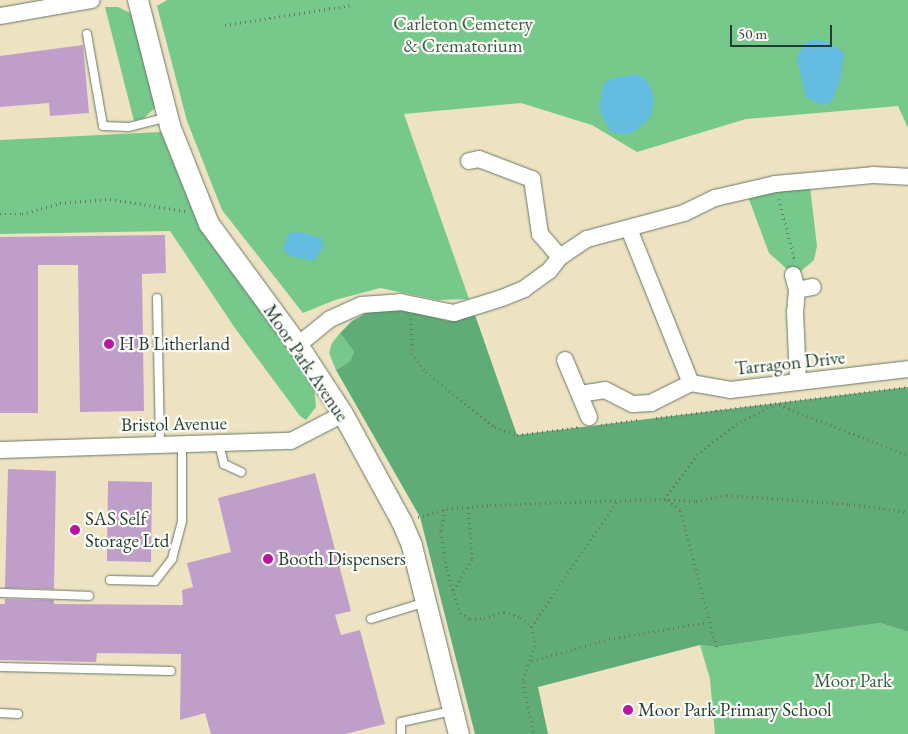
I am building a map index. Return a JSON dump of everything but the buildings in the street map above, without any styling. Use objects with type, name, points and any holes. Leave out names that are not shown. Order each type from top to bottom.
[{"type":"street","points":[[0,16],[29,6],[92,0]]},
{"type":"street","name":"Moor Park Avenue","points":[[138,0],[168,117],[205,213],[254,289],[298,345],[342,414],[402,522],[412,546],[459,734]]},
{"type":"street","points":[[469,161],[479,159],[537,174],[538,229],[560,257]]},
{"type":"street","points":[[298,345],[330,319],[361,305],[400,302],[454,313],[502,298],[542,275],[560,257],[600,234],[629,230],[684,214],[715,198],[775,184],[873,175],[908,177]]},
{"type":"street","points":[[580,394],[605,390],[633,404],[651,403],[691,383],[629,230]]},
{"type":"street","points":[[798,382],[794,312],[801,284]]},
{"type":"street","points":[[565,360],[589,416]]},
{"type":"street","name":"Tarragon Drive","points":[[691,383],[730,390],[908,370]]},
{"type":"street","name":"Bristol Avenue","points":[[0,450],[291,441],[342,414]]},
{"type":"lane","points":[[87,34],[102,126],[129,126],[168,117]]},
{"type":"lane","points":[[157,298],[160,444]]},
{"type":"lane","points":[[219,443],[224,464],[241,472]]},
{"type":"lane","points":[[110,580],[155,581],[172,559],[182,521],[182,444]]},
{"type":"lane","points":[[0,593],[88,596]]},
{"type":"lane","points":[[372,619],[426,602]]},
{"type":"lane","points":[[0,667],[171,671]]},
{"type":"lane","points":[[400,734],[401,722],[452,711]]},
{"type":"lane","points":[[0,714],[18,714]]},
{"type":"path","points":[[225,25],[351,4]]},
{"type":"path","points":[[775,184],[793,247],[801,284]]},
{"type":"path","points":[[0,214],[22,214],[60,203],[110,199],[205,213]]},
{"type":"path","points":[[664,499],[697,455],[736,424],[777,404],[798,410],[908,455]]},
{"type":"path","points":[[402,522],[444,510],[468,507],[664,499],[696,501],[727,495],[850,504],[908,512]]},
{"type":"path","points":[[664,499],[680,510],[707,622],[716,647]]},
{"type":"path","points":[[531,627],[616,502]]},
{"type":"path","points":[[453,590],[472,559],[468,507]]},
{"type":"path","points":[[444,510],[441,532],[460,614],[470,619],[504,612],[520,617],[531,627],[536,641],[532,661],[523,682],[534,734]]},
{"type":"path","points":[[532,661],[609,639],[707,622]]},
{"type":"green space","name":"Carleton Cemetery & Crematorium","points":[[167,0],[908,0],[908,128],[898,106],[746,119],[637,152],[592,125],[521,103],[404,114],[469,299],[438,300],[380,288],[335,300],[303,313],[222,210],[187,121],[157,6]]},
{"type":"green space","points":[[105,7],[118,7],[132,14],[156,107],[144,118],[134,121]]},
{"type":"green space","points":[[161,132],[199,226],[314,385],[316,407],[306,420],[300,416],[235,328],[170,231],[0,234],[0,140]]},
{"type":"green space","points":[[810,187],[817,246],[814,260],[800,272],[788,270],[769,253],[747,194]]},
{"type":"green space","points":[[404,309],[448,321],[475,315],[517,435],[908,387],[908,632],[880,623],[716,647],[700,645],[538,687],[548,734],[475,734],[420,517],[336,370],[350,361],[354,352],[340,333],[352,321],[368,312]]},
{"type":"green space","points":[[340,333],[354,352],[350,361],[336,370],[329,353],[332,343]]},
{"type":"green space","name":"Moor Park","points":[[880,623],[908,632],[908,734],[715,734],[710,679],[700,645],[716,647]]},
{"type":"water","points":[[814,40],[829,42],[844,53],[840,80],[832,101],[821,105],[806,97],[797,60],[803,44]]},
{"type":"water","points":[[637,74],[645,79],[651,88],[654,101],[651,116],[638,129],[627,134],[610,132],[599,108],[603,85],[609,79]]},
{"type":"water","points":[[300,232],[321,238],[324,246],[314,261],[291,256],[283,249],[289,233]]},
{"type":"place","name":"H B Litherland","points":[[109,344]]},
{"type":"place","name":"SAS Self Storage Ltd","points":[[75,530]]},
{"type":"place","name":"Booth Dispensers","points":[[268,559]]},
{"type":"place","name":"Moor Park Primary School","points":[[628,710]]}]
